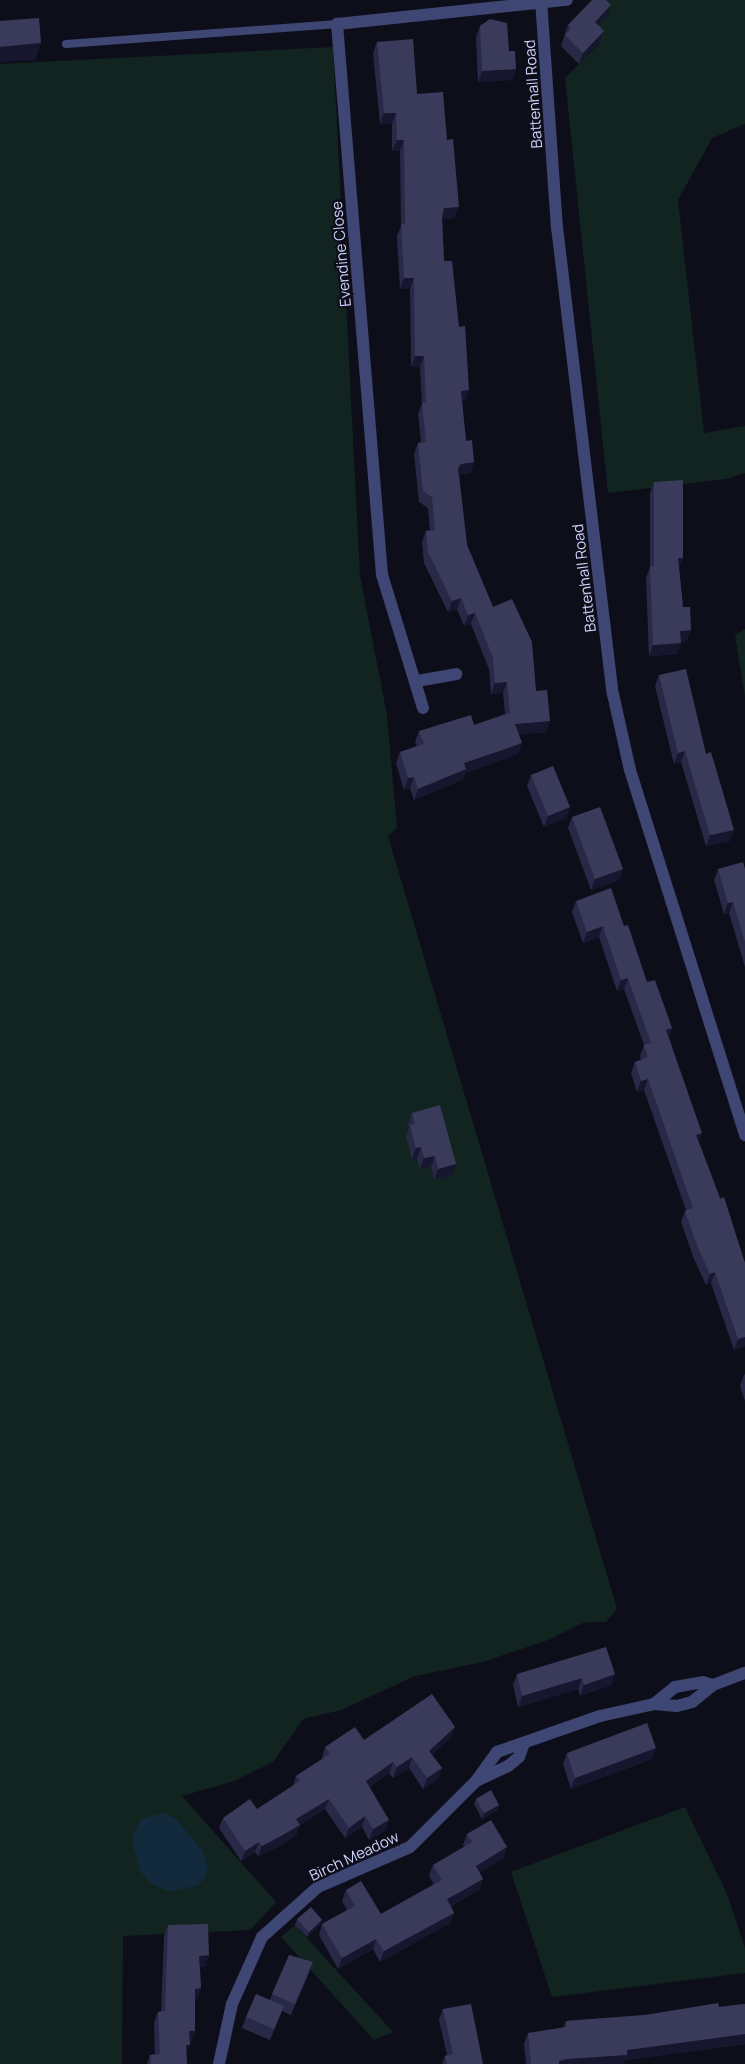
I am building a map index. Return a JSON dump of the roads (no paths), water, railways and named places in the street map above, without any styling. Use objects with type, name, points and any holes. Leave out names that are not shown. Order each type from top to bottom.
[{"type":"street","points":[[337,24],[567,0]]},
{"type":"street","name":"Battenhall Road","points":[[541,3],[557,227],[613,694],[630,770],[745,1135]]},
{"type":"street","name":"Evendine Close","points":[[337,24],[382,575],[417,681],[423,708]]},
{"type":"street","points":[[417,681],[456,674]]},
{"type":"street","name":"Birch Meadow","points":[[219,2064],[232,2004],[261,1937],[318,1887],[410,1847],[476,1781],[497,1752],[509,1745],[523,1746],[600,1716],[654,1704],[677,1706],[692,1702],[713,1685],[745,1673]]},
{"type":"street","name":"Birch Meadow","points":[[654,1704],[675,1687],[703,1682],[713,1685]]},
{"type":"street","name":"Birch Meadow","points":[[476,1781],[508,1766],[519,1757],[523,1746]]},
{"type":"lane","points":[[66,44],[337,24]]},
{"type":"water","points":[[163,1813],[175,1818],[203,1851],[208,1866],[206,1877],[197,1886],[168,1891],[150,1883],[141,1872],[133,1845],[135,1830],[141,1819]]}]
